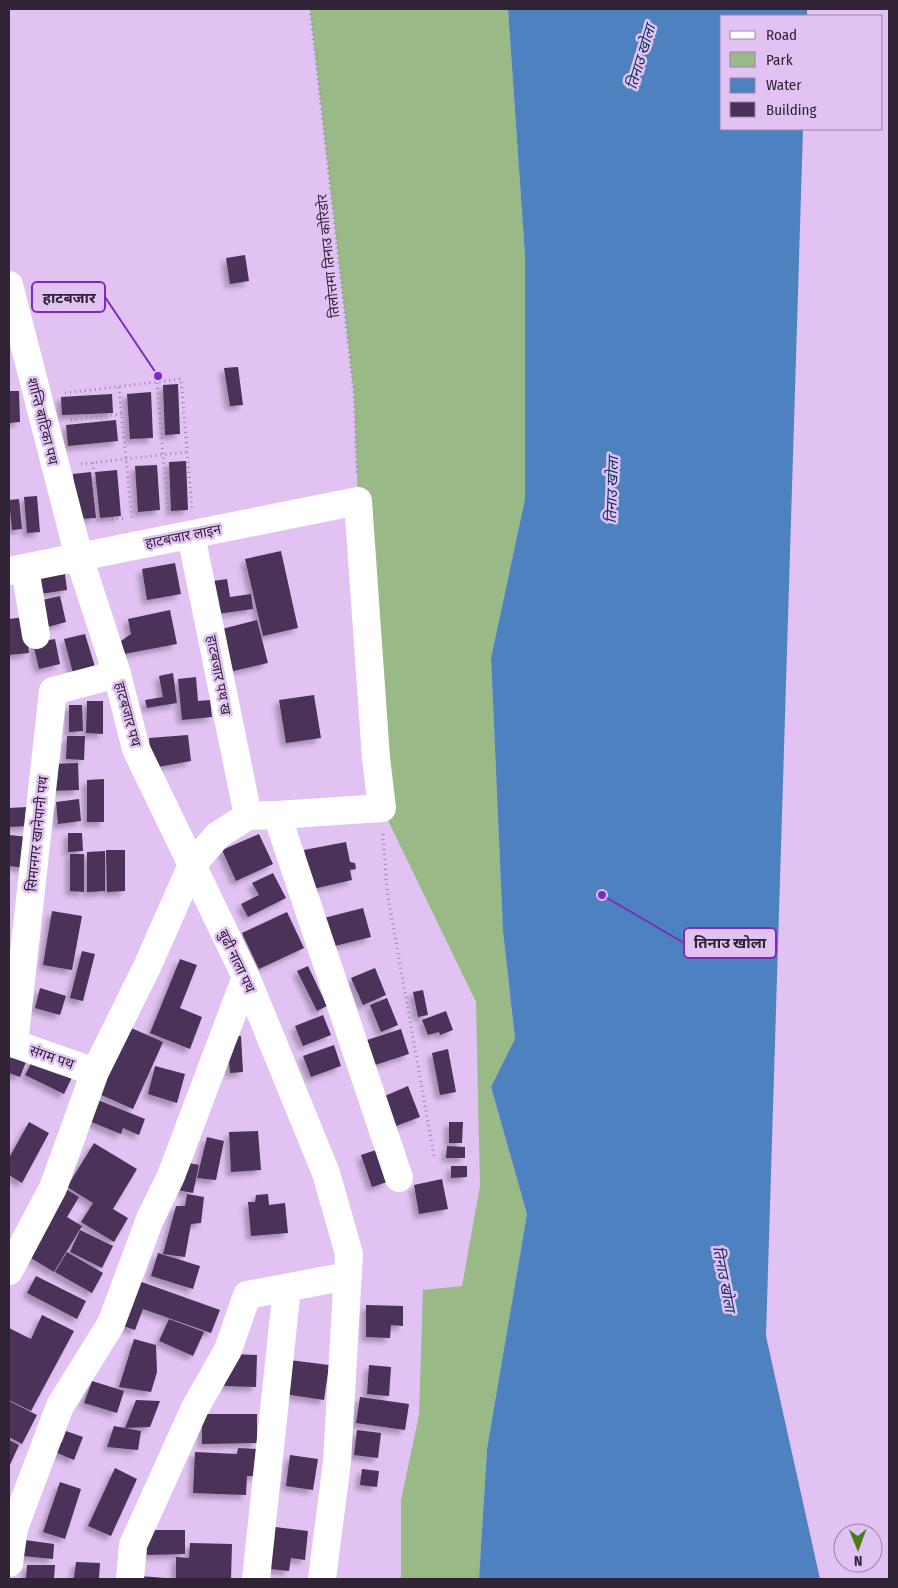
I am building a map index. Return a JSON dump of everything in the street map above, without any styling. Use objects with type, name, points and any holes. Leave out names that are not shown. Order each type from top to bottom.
[{"type":"street","name":"शान्ति बाटिका पथ","points":[[9,285],[54,467],[79,557]]},
{"type":"street","name":"हाटबजार लाइन","points":[[17,569],[134,546],[186,521],[358,501]]},
{"type":"street","points":[[9,1271],[53,1188],[95,1072],[147,967],[192,865],[218,835],[248,816],[382,808],[376,758],[358,501]]},
{"type":"street","name":"हाटबजार पथ ख","points":[[186,521],[248,816]]},
{"type":"street","name":"हाटबजार पथ","points":[[79,557],[117,674],[136,749],[192,865]]},
{"type":"street","points":[[17,569],[36,635]]},
{"type":"street","name":"सिमानगर खानेपानी पथ","points":[[11,1043],[53,691],[117,674]]},
{"type":"street","points":[[277,815],[399,1178]]},
{"type":"street","name":"बुढी नाला पथ","points":[[192,865],[246,977],[326,1173],[349,1254],[337,1462],[322,1579]]},
{"type":"street","points":[[9,1563],[14,1528],[60,1406],[111,1324],[150,1219],[170,1176],[246,977]]},
{"type":"street","name":"संगम पथ","points":[[11,1043],[95,1072]]},
{"type":"street","points":[[130,1579],[133,1545],[195,1408],[228,1350],[247,1296],[348,1276]]},
{"type":"street","points":[[256,1579],[287,1288]]},
{"type":"path","name":"तिलोत्तमा तिनाउ कोरिडोर","points":[[310,9],[354,394],[358,501]]},
{"type":"path","points":[[64,393],[180,379],[188,452],[186,521],[168,515],[159,516]]},
{"type":"path","points":[[157,383],[168,515]]},
{"type":"path","points":[[119,387],[134,546]]},
{"type":"path","points":[[69,420],[122,414]]},
{"type":"path","points":[[54,467],[188,452]]},
{"type":"path","points":[[92,463],[98,520]]},
{"type":"path","points":[[88,521],[141,517]]},
{"type":"path","points":[[382,808],[387,891],[434,1156]]},
{"type":"green space","points":[[310,9],[508,9],[525,256],[525,499],[491,658],[503,931],[515,1040],[491,1087],[527,1214],[487,1449],[479,1579],[401,1579],[401,1500],[419,1415],[423,1290],[462,1286],[480,1186],[476,1002],[382,808],[358,501],[354,394]]},
{"type":"water","points":[[508,9],[807,9],[807,15],[720,15],[720,130],[803,130],[766,1336],[820,1579],[479,1579],[487,1449],[527,1214],[491,1087],[515,1039],[503,931],[491,658],[525,499],[525,256]]},
{"type":"building","points":[[245,255],[249,281],[230,284],[226,258]]},
{"type":"building","points":[[238,367],[243,405],[230,406],[224,368]]},
{"type":"building","points":[[178,384],[180,434],[165,435],[163,385]]},
{"type":"building","points":[[9,391],[19,391],[20,422],[9,423]]},
{"type":"building","points":[[151,392],[153,438],[130,439],[127,394]]},
{"type":"building","points":[[112,394],[113,413],[62,415],[61,397]]},
{"type":"building","points":[[116,420],[118,441],[68,446],[66,425]]},
{"type":"building","points":[[186,461],[188,510],[171,511],[169,462]]},
{"type":"building","points":[[157,465],[160,510],[138,512],[135,466]]},
{"type":"building","points":[[117,470],[121,516],[100,518],[95,472]]},
{"type":"building","points":[[91,472],[96,518],[78,519],[73,474]]},
{"type":"building","points":[[37,496],[40,532],[27,533],[24,497]]},
{"type":"building","points":[[19,499],[22,529],[12,530],[9,500]]},
{"type":"building","points":[[281,551],[298,628],[263,636],[245,559]]},
{"type":"building","points":[[175,563],[181,594],[147,600],[142,569]]},
{"type":"building","points":[[65,574],[67,590],[33,595],[31,578]]},
{"type":"building","points":[[227,579],[230,597],[251,594],[253,609],[217,614],[213,581]]},
{"type":"building","points":[[60,596],[66,622],[44,628],[38,601]]},
{"type":"building","points":[[170,610],[177,644],[124,654],[121,641],[131,634],[128,619]]},
{"type":"building","points":[[25,617],[29,653],[9,655],[9,619]]},
{"type":"building","points":[[257,620],[268,663],[233,671],[222,629]]},
{"type":"building","points":[[85,634],[95,667],[73,673],[64,639]]},
{"type":"building","points":[[55,639],[60,664],[39,669],[33,643]]},
{"type":"building","points":[[173,673],[177,703],[147,708],[145,700],[163,697],[159,676]]},
{"type":"building","points":[[196,677],[198,701],[210,700],[212,717],[182,720],[178,679]]},
{"type":"building","points":[[314,695],[321,738],[286,743],[279,700]]},
{"type":"building","points":[[87,701],[103,701],[103,734],[86,733]]},
{"type":"building","points":[[69,705],[82,705],[83,731],[69,732]]},
{"type":"building","points":[[188,735],[191,761],[152,768],[149,738]]},
{"type":"building","points":[[67,736],[85,736],[84,760],[66,759]]},
{"type":"building","points":[[78,763],[79,790],[50,791],[50,764]]},
{"type":"building","points":[[104,779],[104,822],[87,822],[87,780]]},
{"type":"building","points":[[79,799],[81,821],[58,824],[56,802]]},
{"type":"building","points":[[28,807],[29,826],[9,827],[9,808]]},
{"type":"building","points":[[68,833],[82,833],[83,851],[68,852]]},
{"type":"building","points":[[259,834],[273,864],[236,881],[222,850]]},
{"type":"building","points":[[9,835],[29,837],[26,868],[9,866]]},
{"type":"building","points":[[346,842],[350,862],[355,863],[356,869],[350,870],[352,880],[313,889],[304,850]]},
{"type":"building","points":[[106,850],[125,850],[125,891],[107,892]]},
{"type":"building","points":[[105,851],[105,891],[87,892],[87,852]]},
{"type":"building","points":[[70,854],[84,854],[84,892],[70,891]]},
{"type":"building","points":[[273,873],[286,898],[248,917],[241,904],[259,895],[252,883]]},
{"type":"building","points":[[363,908],[371,937],[331,947],[324,918]]},
{"type":"building","points":[[52,911],[82,916],[72,970],[43,965]]},
{"type":"building","points":[[287,912],[304,948],[259,969],[242,933]]},
{"type":"building","points":[[82,951],[95,954],[83,1001],[70,998]]},
{"type":"building","points":[[180,959],[197,965],[180,1008],[202,1017],[190,1049],[150,1033]]},
{"type":"building","points":[[308,966],[327,1006],[317,1011],[297,971]]},
{"type":"building","points":[[375,968],[386,995],[363,1005],[351,978]]},
{"type":"building","points":[[40,988],[66,996],[60,1015],[35,1008]]},
{"type":"building","points":[[423,990],[428,1015],[418,1017],[413,992]]},
{"type":"building","points":[[387,998],[398,1025],[381,1032],[370,1005]]},
{"type":"building","points":[[446,1011],[453,1030],[440,1035],[439,1032],[428,1035],[422,1020]]},
{"type":"building","points":[[323,1015],[331,1035],[303,1046],[295,1026]]},
{"type":"building","points":[[129,1027],[163,1042],[133,1109],[99,1094]]},
{"type":"building","points":[[401,1029],[409,1054],[375,1065],[367,1040]]},
{"type":"building","points":[[227,1036],[241,1036],[243,1072],[230,1073]]},
{"type":"building","points":[[334,1045],[341,1066],[311,1077],[303,1056]]},
{"type":"building","points":[[9,1049],[28,1057],[20,1077],[9,1073]]},
{"type":"building","points":[[448,1049],[456,1092],[440,1095],[432,1053]]},
{"type":"building","points":[[37,1052],[75,1071],[64,1094],[25,1075]]},
{"type":"building","points":[[155,1066],[185,1074],[177,1103],[148,1094]]},
{"type":"building","points":[[408,1086],[420,1117],[396,1126],[385,1096]]},
{"type":"building","points":[[93,1098],[145,1119],[139,1135],[123,1128],[121,1134],[84,1119]]},
{"type":"building","points":[[29,1122],[49,1133],[22,1183],[9,1175],[9,1158]]},
{"type":"building","points":[[449,1122],[463,1122],[462,1143],[449,1143]]},
{"type":"building","points":[[258,1131],[261,1170],[231,1172],[229,1132]]},
{"type":"building","points":[[207,1137],[224,1141],[216,1180],[197,1178]]},
{"type":"building","points":[[94,1143],[137,1169],[113,1209],[128,1218],[114,1242],[81,1222],[93,1203],[67,1187]]},
{"type":"building","points":[[447,1146],[465,1147],[465,1158],[446,1158]]},
{"type":"building","points":[[376,1150],[387,1182],[372,1187],[361,1155]]},
{"type":"building","points":[[179,1161],[199,1165],[193,1193],[173,1189]]},
{"type":"building","points":[[451,1166],[467,1166],[467,1177],[451,1178]]},
{"type":"building","points":[[442,1179],[448,1209],[419,1214],[414,1185]]},
{"type":"building","points":[[66,1189],[79,1197],[67,1217],[82,1226],[54,1272],[26,1255]]},
{"type":"building","points":[[187,1194],[204,1197],[201,1223],[191,1224],[185,1257],[163,1254],[176,1206],[185,1206]]},
{"type":"building","points":[[268,1194],[269,1205],[285,1203],[288,1233],[251,1236],[248,1202],[255,1202],[256,1195]]},
{"type":"building","points":[[80,1230],[113,1246],[102,1268],[70,1252]]},
{"type":"building","points":[[67,1252],[103,1273],[92,1293],[55,1272]]},
{"type":"building","points":[[158,1253],[200,1266],[193,1289],[151,1276]]},
{"type":"building","points":[[36,1276],[86,1301],[77,1319],[27,1293]]},
{"type":"building","points":[[136,1280],[220,1310],[211,1333],[143,1309],[135,1330],[120,1325]]},
{"type":"building","points":[[366,1305],[403,1306],[403,1326],[391,1325],[390,1338],[366,1337]]},
{"type":"building","points":[[42,1315],[74,1331],[31,1411],[9,1400],[9,1328],[31,1339]]},
{"type":"building","points":[[169,1319],[204,1332],[193,1356],[159,1341]]},
{"type":"building","points":[[134,1339],[156,1345],[157,1372],[151,1392],[119,1387]]},
{"type":"building","points":[[232,1354],[257,1355],[256,1387],[224,1386]]},
{"type":"building","points":[[289,1360],[329,1365],[324,1400],[284,1394]]},
{"type":"building","points":[[369,1365],[391,1367],[389,1396],[367,1394]]},
{"type":"building","points":[[92,1381],[124,1391],[117,1413],[84,1403]]},
{"type":"building","points":[[360,1397],[409,1404],[405,1430],[356,1423]]},
{"type":"building","points":[[136,1400],[160,1401],[150,1427],[125,1428]]},
{"type":"building","points":[[9,1401],[37,1415],[22,1444],[9,1437]]},
{"type":"building","points":[[202,1414],[257,1414],[257,1443],[202,1444]]},
{"type":"building","points":[[114,1426],[141,1431],[138,1450],[107,1447]]},
{"type":"building","points":[[357,1430],[381,1433],[378,1458],[354,1455]]},
{"type":"building","points":[[66,1431],[83,1437],[74,1460],[50,1450],[55,1440],[62,1442]]},
{"type":"building","points":[[9,1440],[19,1445],[9,1467]]},
{"type":"building","points":[[238,1448],[258,1449],[257,1476],[247,1476],[246,1495],[193,1493],[195,1452],[237,1454]]},
{"type":"building","points":[[290,1455],[318,1459],[313,1490],[286,1486]]},
{"type":"building","points":[[115,1468],[137,1479],[111,1536],[88,1526]]},
{"type":"building","points":[[362,1469],[379,1471],[377,1487],[360,1485]]},
{"type":"building","points":[[60,1482],[81,1489],[65,1539],[43,1532]]},
{"type":"building","points":[[275,1527],[308,1531],[305,1560],[291,1558],[289,1571],[270,1569]]},
{"type":"building","points":[[146,1530],[185,1530],[185,1554],[147,1555]]},
{"type":"building","points":[[25,1540],[54,1544],[53,1559],[23,1556]]},
{"type":"building","points":[[190,1543],[232,1544],[231,1579],[176,1579],[176,1557],[189,1558]]},
{"type":"building","points":[[76,1562],[100,1563],[99,1579],[74,1578]]},
{"type":"building","points":[[27,1565],[55,1565],[54,1579],[26,1579]]},
{"type":"building","points":[[140,1576],[165,1578],[165,1579],[140,1579]]},
{"type":"place","name":"हाटबजार","points":[[158,376]]},
{"type":"place","name":"तिनाउ खोला","points":[[602,895]]}]
